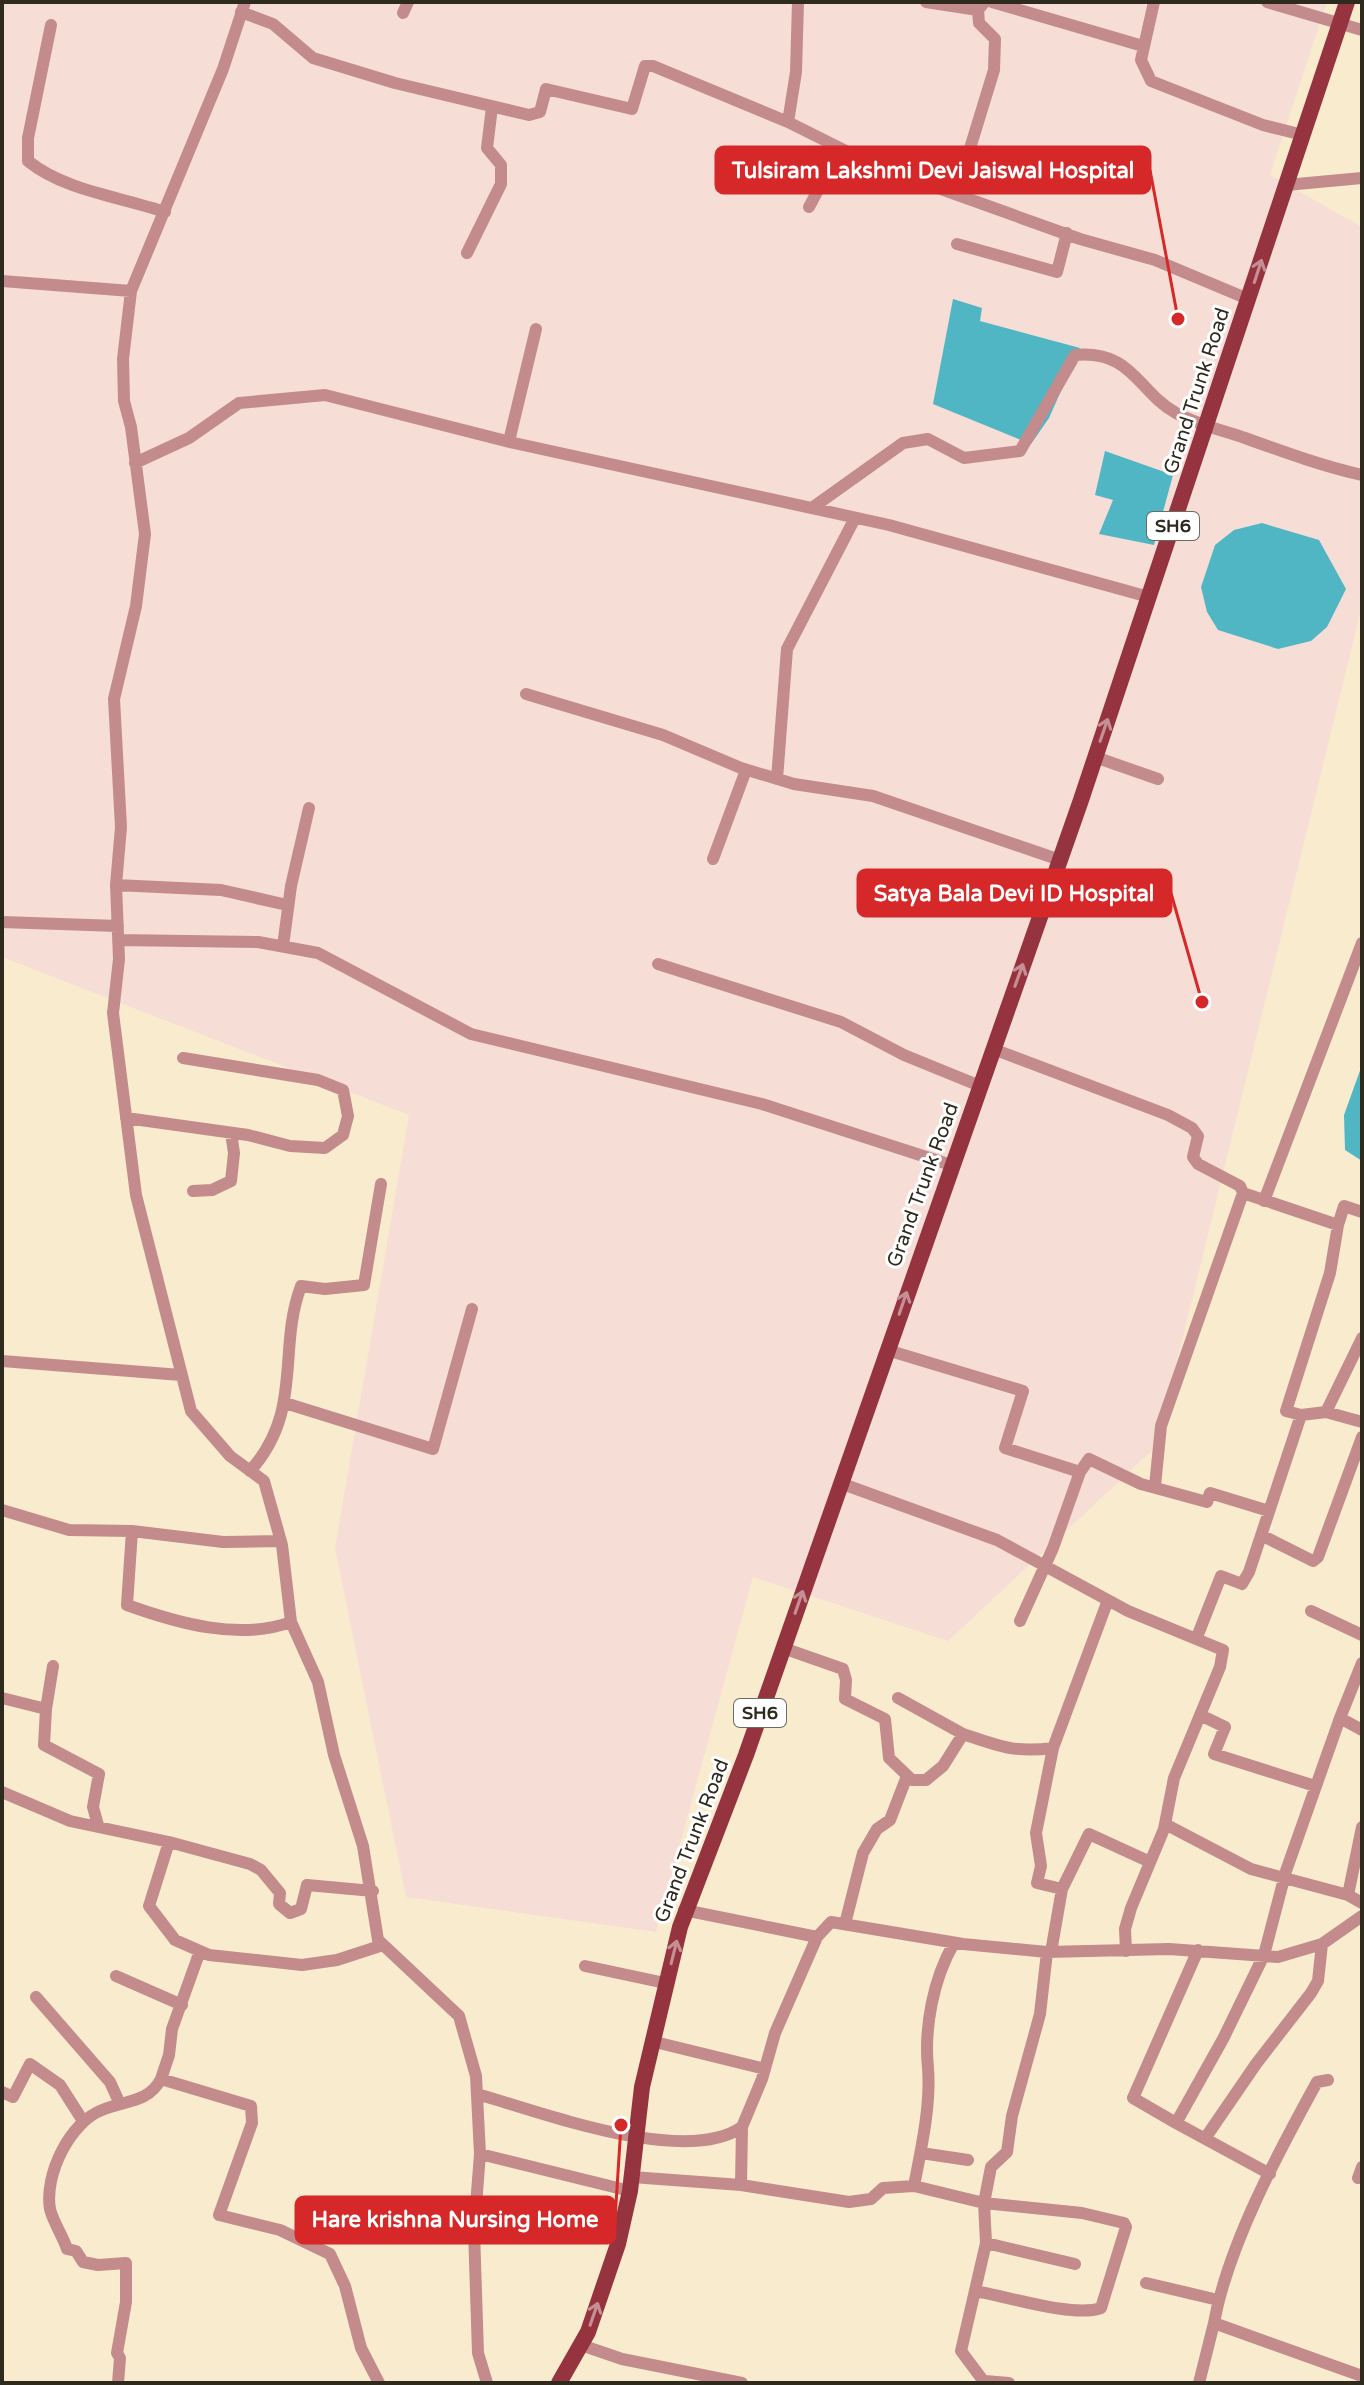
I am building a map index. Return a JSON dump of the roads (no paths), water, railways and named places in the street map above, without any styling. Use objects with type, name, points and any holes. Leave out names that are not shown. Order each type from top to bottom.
[{"type":"main road","name":"Grand Trunk Road","points":[[559,2383],[581,2345],[618,2244],[631,2184],[651,2041],[684,1910],[746,1755],[1060,860],[1347,2]]},
{"type":"street","points":[[788,122],[796,72],[798,2]]},
{"type":"street","points":[[926,2],[982,6],[979,23],[995,39],[994,70],[956,194]]},
{"type":"street","points":[[992,2],[1143,46]]},
{"type":"street","points":[[1154,2],[1141,60],[1151,81],[1263,125],[1303,135]]},
{"type":"street","points":[[1267,2],[1362,30]]},
{"type":"street","points":[[487,2383],[478,2353],[474,2231],[480,2154],[476,2076],[459,2016],[378,1940],[373,1891],[318,1682],[291,1622],[281,1541],[264,1481],[230,1456],[191,1411],[136,1195],[113,1013],[118,940],[116,885],[121,827],[114,699],[136,606],[145,534],[123,387],[131,291],[223,69],[243,7],[273,24],[313,58],[529,115],[540,112],[546,89],[632,109],[645,66],[653,66],[788,122],[886,170],[1155,260],[1248,299]]},
{"type":"street","points":[[51,25],[28,138],[28,161],[42,172],[80,187],[165,212]]},
{"type":"street","points":[[467,253],[501,184],[501,165],[487,148],[492,107]]},
{"type":"street","points":[[809,207],[840,149]]},
{"type":"street","points":[[1286,185],[1362,178]]},
{"type":"street","points":[[957,244],[1057,272],[1067,233]]},
{"type":"street","points":[[2,281],[131,291]]},
{"type":"street","points":[[509,441],[536,329]]},
{"type":"street","points":[[812,508],[903,443],[928,439],[964,458],[1020,451],[1075,355],[1086,354],[1127,365],[1175,412],[1206,426],[1330,468],[1362,475]]},
{"type":"street","points":[[135,463],[189,438],[239,403],[325,395],[509,441],[855,518],[1149,597]]},
{"type":"street","points":[[777,779],[787,649],[855,518]]},
{"type":"street","points":[[526,694],[663,735],[746,770],[777,779],[873,796],[1060,860]]},
{"type":"street","points":[[1095,757],[1158,779]]},
{"type":"street","points":[[713,859],[746,770]]},
{"type":"street","points":[[283,946],[287,905],[309,808]]},
{"type":"street","points":[[116,885],[221,890],[287,905]]},
{"type":"street","points":[[2,922],[118,926]]},
{"type":"street","points":[[118,940],[258,942],[318,953],[471,1034],[762,1104],[951,1165]]},
{"type":"street","points":[[1264,1201],[1362,943]]},
{"type":"street","points":[[658,964],[841,1022],[904,1055],[980,1086]]},
{"type":"street","points":[[993,1049],[1168,1115],[1192,1128],[1198,1136],[1193,1157],[1198,1164],[1240,1186],[1243,1193],[1161,1426],[1155,1486]]},
{"type":"street","points":[[126,1118],[231,1133],[290,1146],[325,1148],[343,1135],[348,1116],[343,1090],[318,1080],[183,1058]]},
{"type":"street","points":[[193,1191],[212,1190],[231,1181],[234,1153],[231,1133]]},
{"type":"street","points":[[250,1471],[262,1457],[285,1403],[294,1317],[301,1286],[325,1289],[364,1285],[381,1184]]},
{"type":"street","points":[[1243,1193],[1338,1225]]},
{"type":"street","points":[[1362,1212],[1344,1206],[1330,1273],[1286,1411],[1301,1415],[1326,1412],[1362,1422]]},
{"type":"street","points":[[285,1403],[433,1449],[472,1309]]},
{"type":"street","points":[[1326,1412],[1362,1338]]},
{"type":"street","points":[[887,1350],[1023,1391],[1005,1448],[1080,1472]]},
{"type":"street","points":[[2,1361],[181,1375]]},
{"type":"street","points":[[1197,1637],[1221,1576],[1242,1584],[1263,1536],[1301,1415]]},
{"type":"street","points":[[1263,1536],[1302,1558],[1313,1561],[1318,1557],[1362,1437]]},
{"type":"street","points":[[1020,1621],[1080,1472],[1089,1459],[1141,1484],[1207,1502],[1210,1493],[1269,1511]]},
{"type":"street","points":[[840,1483],[997,1540],[1108,1600],[1223,1650],[1220,1667],[1174,1778],[1165,1824],[1148,1861],[1125,1929],[1126,1951]]},
{"type":"street","points":[[2,1510],[69,1530],[132,1531],[223,1542],[281,1541]]},
{"type":"street","points":[[132,1531],[127,1605],[234,1630],[267,1631],[291,1622]]},
{"type":"street","points":[[1062,1889],[1037,1883],[1041,1866],[1036,1833],[1053,1748],[1108,1600]]},
{"type":"street","points":[[1311,1611],[1362,1635]]},
{"type":"street","points":[[783,1648],[843,1669],[845,1699],[885,1719],[889,1758],[907,1776],[926,1780],[943,1766],[963,1734]]},
{"type":"street","points":[[1176,2123],[1223,2039],[1264,1955],[1284,1877],[1362,1663]]},
{"type":"street","points":[[53,1666],[44,1745],[99,1774],[93,1807],[98,1825]]},
{"type":"street","points":[[2,1698],[46,1709]]},
{"type":"street","points":[[898,1698],[963,1734],[1000,1749],[1023,1752],[1053,1748]]},
{"type":"street","points":[[1200,1715],[1225,1727],[1214,1754],[1315,1786]]},
{"type":"street","points":[[1340,1718],[1362,1730]]},
{"type":"street","points":[[845,1924],[863,1853],[877,1829],[890,1820],[907,1776]]},
{"type":"street","points":[[2,1792],[47,1814],[169,1842],[261,1870],[280,1893],[279,1904],[290,1913],[301,1909],[307,1885],[373,1891]]},
{"type":"street","points":[[1165,1824],[1251,1869],[1348,1895],[1362,1903]]},
{"type":"street","points":[[1348,1895],[1362,1827]]},
{"type":"street","points":[[1009,2383],[985,2382],[961,2351],[986,2243],[984,2203],[991,2167],[1007,2152],[1012,2116],[1040,2014],[1062,1889],[1089,1834],[1148,1861]]},
{"type":"street","points":[[169,1842],[149,1906],[175,1940],[200,1951],[302,1965],[337,1960],[383,1945]]},
{"type":"street","points":[[684,1910],[817,1937]]},
{"type":"street","points":[[741,2185],[742,2127],[765,2069],[775,2033],[817,1937],[831,1922],[954,1943],[1049,1952],[1198,1950],[1278,1957],[1322,1944],[1362,1916]]},
{"type":"street","points":[[914,2186],[921,2153],[928,2067],[924,2057],[926,2034],[944,1959],[954,1943]]},
{"type":"street","points":[[1206,2137],[1256,2064],[1311,1993],[1318,1981],[1322,1944]]},
{"type":"street","points":[[1198,1950],[1133,2098],[1270,2174]]},
{"type":"street","points":[[118,2383],[120,2358],[117,2353],[126,2302],[126,2263],[83,2262],[76,2251],[67,2249],[50,2208],[49,2182],[83,2121],[120,2104],[151,2095],[161,2079],[169,2055],[172,2029],[200,1951]]},
{"type":"street","points":[[585,1966],[665,1983]]},
{"type":"street","points":[[116,1976],[182,2005]]},
{"type":"street","points":[[36,1997],[110,2082],[120,2104]]},
{"type":"street","points":[[651,2041],[765,2069]]},
{"type":"street","points":[[2,2092],[13,2097],[30,2064],[60,2085],[83,2121]]},
{"type":"street","points":[[161,2079],[251,2106],[252,2123],[219,2215],[280,2230],[330,2254],[345,2286],[361,2348],[379,2383]]},
{"type":"street","points":[[1199,2383],[1218,2300],[1233,2256],[1317,2082],[1328,2080]]},
{"type":"street","points":[[477,2094],[636,2138],[705,2141],[729,2137],[742,2127]]},
{"type":"street","points":[[921,2153],[968,2160]]},
{"type":"street","points":[[480,2154],[631,2184],[741,2185],[849,2202],[871,2199],[883,2188],[914,2186],[984,2203],[1082,2213],[1124,2223],[1126,2227],[1101,2308],[1092,2311],[1057,2307],[975,2291]]},
{"type":"street","points":[[986,2243],[1075,2264]]},
{"type":"street","points":[[1146,2283],[1218,2300]]},
{"type":"street","points":[[1214,2323],[1362,2376]]},
{"type":"street","points":[[581,2345],[622,2359],[742,2383]]},
{"type":"water","points":[[953,299],[982,308],[980,321],[1080,348],[1049,418],[1031,444],[933,404]]},
{"type":"water","points":[[1105,451],[1173,475],[1154,545],[1099,534],[1113,500],[1095,495]]},
{"type":"water","points":[[1262,523],[1319,540],[1346,589],[1327,627],[1311,641],[1278,649],[1218,630],[1207,612],[1201,587],[1215,545],[1234,530]]},
{"type":"water","points":[[1362,1065],[1362,1161],[1345,1150],[1344,1115]]},
{"type":"place","name":"Tulsiram Lakshmi Devi Jaiswal Hospital","points":[[1178,319]]},
{"type":"place","name":"Satya Bala Devi ID Hospital","points":[[1202,1002]]},
{"type":"place","name":"Hare krishna Nursing Home","points":[[621,2125]]}]
